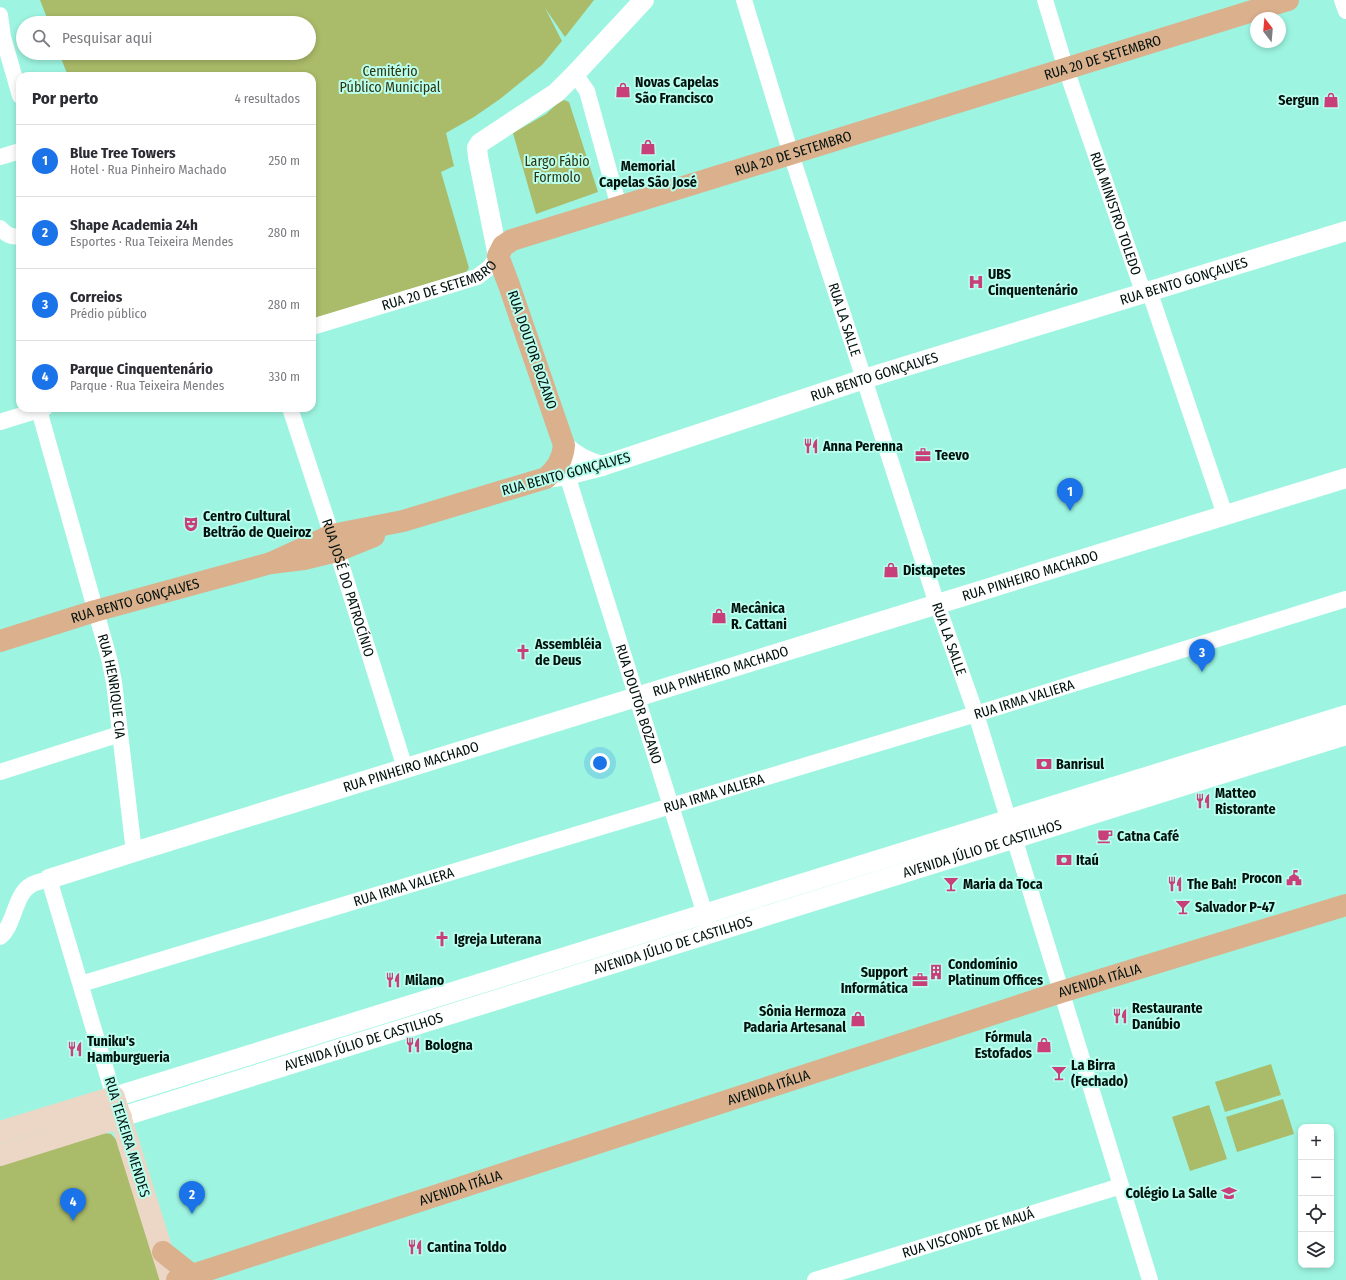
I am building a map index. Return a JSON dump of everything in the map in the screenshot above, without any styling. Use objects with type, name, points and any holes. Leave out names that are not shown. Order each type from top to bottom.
[{"type":"main road","name":"RUA 20 DE SETEMBRO","points":[[498,256],[503,246],[512,240],[1288,0]]},
{"type":"main road","name":"RUA DOUTOR BOZANO","points":[[498,256],[510,285],[564,445]]},
{"type":"main road","points":[[556,476],[553,472],[563,456],[564,445]]},
{"type":"main road","name":"RUA BENTO GONÇALVES","points":[[0,641],[96,611],[271,563],[304,559],[334,543],[370,538],[403,521],[556,476]]},
{"type":"main road","name":"AVENIDA ITÁLIA","points":[[185,1278],[1061,992],[1346,905]]},
{"type":"main road","name":"RUA TEIXEIRA MENDES","points":[[114,1097],[171,1280]]},
{"type":"main road","name":"AVENIDA JÚLIO DE CASTILHOS","points":[[0,1132],[114,1097]]},
{"type":"main road","name":"AVENIDA JÚLIO DE CASTILHOS","points":[[0,1155],[121,1117]]},
{"type":"main road","points":[[28,1123],[34,1144]]},
{"type":"main road","points":[[163,1252],[185,1278]]},
{"type":"street","points":[[498,256],[477,148],[480,143],[556,93],[644,0]]},
{"type":"street","name":"RUA LA SALLE","points":[[744,0],[864,379],[976,714],[1121,1186],[1146,1279]]},
{"type":"street","name":"RUA MINISTRO TOLEDO","points":[[1045,0],[1066,69],[1140,283],[1152,299],[1225,515]]},
{"type":"street","points":[[1342,0],[1346,11]]},
{"type":"street","points":[[0,15],[3,37],[16,82]]},
{"type":"street","points":[[575,74],[587,91],[619,207]]},
{"type":"street","points":[[0,157],[16,152]]},
{"type":"street","name":"RUA BENTO GONÇALVES","points":[[556,476],[602,466],[864,379],[1346,230]]},
{"type":"street","name":"RUA 20 DE SETEMBRO","points":[[316,326],[477,277],[489,268],[498,256]]},
{"type":"street","points":[[0,422],[32,412]]},
{"type":"street","name":"RUA HENRIQUE CIA","points":[[43,412],[109,658],[114,682],[134,852]]},
{"type":"street","name":"RUA JOSÉ DO PATROCÍNIO","points":[[291,412],[404,768]]},
{"type":"street","points":[[564,445],[572,453],[582,459],[602,466]]},
{"type":"street","name":"RUA DOUTOR BOZANO","points":[[556,476],[636,697],[711,933]]},
{"type":"street","name":"RUA PINHEIRO MACHADO","points":[[49,879],[1346,478]]},
{"type":"street","name":"RUA IRMA VALIERA","points":[[81,984],[976,714],[1346,599]]},
{"type":"street","name":"AVENIDA JÚLIO DE CASTILHOS","points":[[114,1097],[1279,736],[1345,725]]},
{"type":"street","name":"AVENIDA JÚLIO DE CASTILHOS","points":[[121,1117],[1284,755],[1345,725]]},
{"type":"street","points":[[0,772],[120,734]]},
{"type":"street","points":[[1279,736],[1284,755]]},
{"type":"street","points":[[1211,757],[1216,776]]},
{"type":"street","points":[[1081,797],[1086,816]]},
{"type":"street","points":[[940,840],[946,860]]},
{"type":"street","points":[[871,862],[876,882]]},
{"type":"street","points":[[0,937],[8,925],[24,891],[31,885],[49,879]]},
{"type":"street","name":"RUA TEIXEIRA MENDES","points":[[49,879],[114,1097]]},
{"type":"street","points":[[799,884],[804,904]]},
{"type":"street","points":[[620,940],[626,960]]},
{"type":"street","points":[[550,962],[556,982]]},
{"type":"street","points":[[486,981],[493,1001]]},
{"type":"street","points":[[418,1002],[424,1023]]},
{"type":"street","points":[[346,1025],[353,1045]]},
{"type":"street","points":[[271,1048],[277,1068]]},
{"type":"street","points":[[202,1070],[208,1090]]},
{"type":"street","name":"RUA VISCONDE DE MAUÁ","points":[[815,1280],[1121,1186]]},
{"type":"green space","name":"Cemitério Público Municipal","points":[[40,0],[594,0],[565,37],[545,8],[562,41],[542,65],[500,99],[474,117],[446,133],[454,166],[441,172],[469,268],[466,272],[316,318],[316,72],[66,72],[62,60],[316,60],[316,16],[46,16]]},
{"type":"green space","name":"Largo Fábio Formolo","points":[[564,100],[569,102],[598,192],[536,214],[513,133],[546,114],[560,101]]},
{"type":"green space","points":[[1271,1064],[1281,1095],[1225,1112],[1215,1082]]},
{"type":"green space","points":[[1283,1099],[1294,1134],[1237,1152],[1226,1117]]},
{"type":"green space","points":[[1209,1105],[1227,1159],[1190,1171],[1172,1117]]},
{"type":"green space","points":[[97,1132],[111,1134],[122,1146],[164,1280],[0,1280],[0,1161]]},
{"type":"place","name":"Novas Capelas São Francisco","points":[[623,90]]},
{"type":"place","name":"Sergun","points":[[1331,100]]},
{"type":"place","name":"Memorial Capelas São José","points":[[648,147]]},
{"type":"place","name":"UBS Cinquentenário","points":[[976,282]]},
{"type":"place","name":"Anna Perenna","points":[[811,446]]},
{"type":"place","name":"Teevo","points":[[923,455]]},
{"type":"place","name":"Blue Tree Towers","points":[[1070,511]]},
{"type":"place","name":"Centro Cultural Beltrão de Queiroz","points":[[191,524]]},
{"type":"place","name":"Distapetes","points":[[891,570]]},
{"type":"place","name":"Mecânica R. Cattani","points":[[719,616]]},
{"type":"place","name":"Assembléia de Deus","points":[[523,652]]},
{"type":"place","name":"Correios","points":[[1202,672]]},
{"type":"place","name":"Banrisul","points":[[1044,764]]},
{"type":"place","name":"Matteo Ristorante","points":[[1203,801]]},
{"type":"place","name":"Catna Café","points":[[1105,836]]},
{"type":"place","name":"Itaú","points":[[1064,860]]},
{"type":"place","name":"Procon","points":[[1294,878]]},
{"type":"place","name":"Maria da Toca","points":[[951,884]]},
{"type":"place","name":"The Bah!","points":[[1175,884]]},
{"type":"place","name":"Salvador P-47","points":[[1183,907]]},
{"type":"place","name":"Igreja Luterana","points":[[442,939]]},
{"type":"place","name":"Condomínio Platinum Offices","points":[[936,972]]},
{"type":"place","name":"Milano","points":[[393,980]]},
{"type":"place","name":"Support Informática","points":[[920,980]]},
{"type":"place","name":"Restaurante Danúbio","points":[[1120,1016]]},
{"type":"place","name":"Sônia Hermoza Padaria Artesanal","points":[[858,1019]]},
{"type":"place","name":"Bologna","points":[[413,1045]]},
{"type":"place","name":"Fórmula Estofados","points":[[1044,1045]]},
{"type":"place","name":"Tuniku's Hamburgueria","points":[[75,1049]]},
{"type":"place","name":"La Birra (Fechado)","points":[[1059,1073]]},
{"type":"place","name":"Colégio La Salle","points":[[1229,1193]]},
{"type":"place","name":"Shape Academia 24h","points":[[192,1214]]},
{"type":"place","name":"Parque Cinquentenário","points":[[73,1221]]},
{"type":"place","name":"Cantina Toldo","points":[[415,1247]]}]
